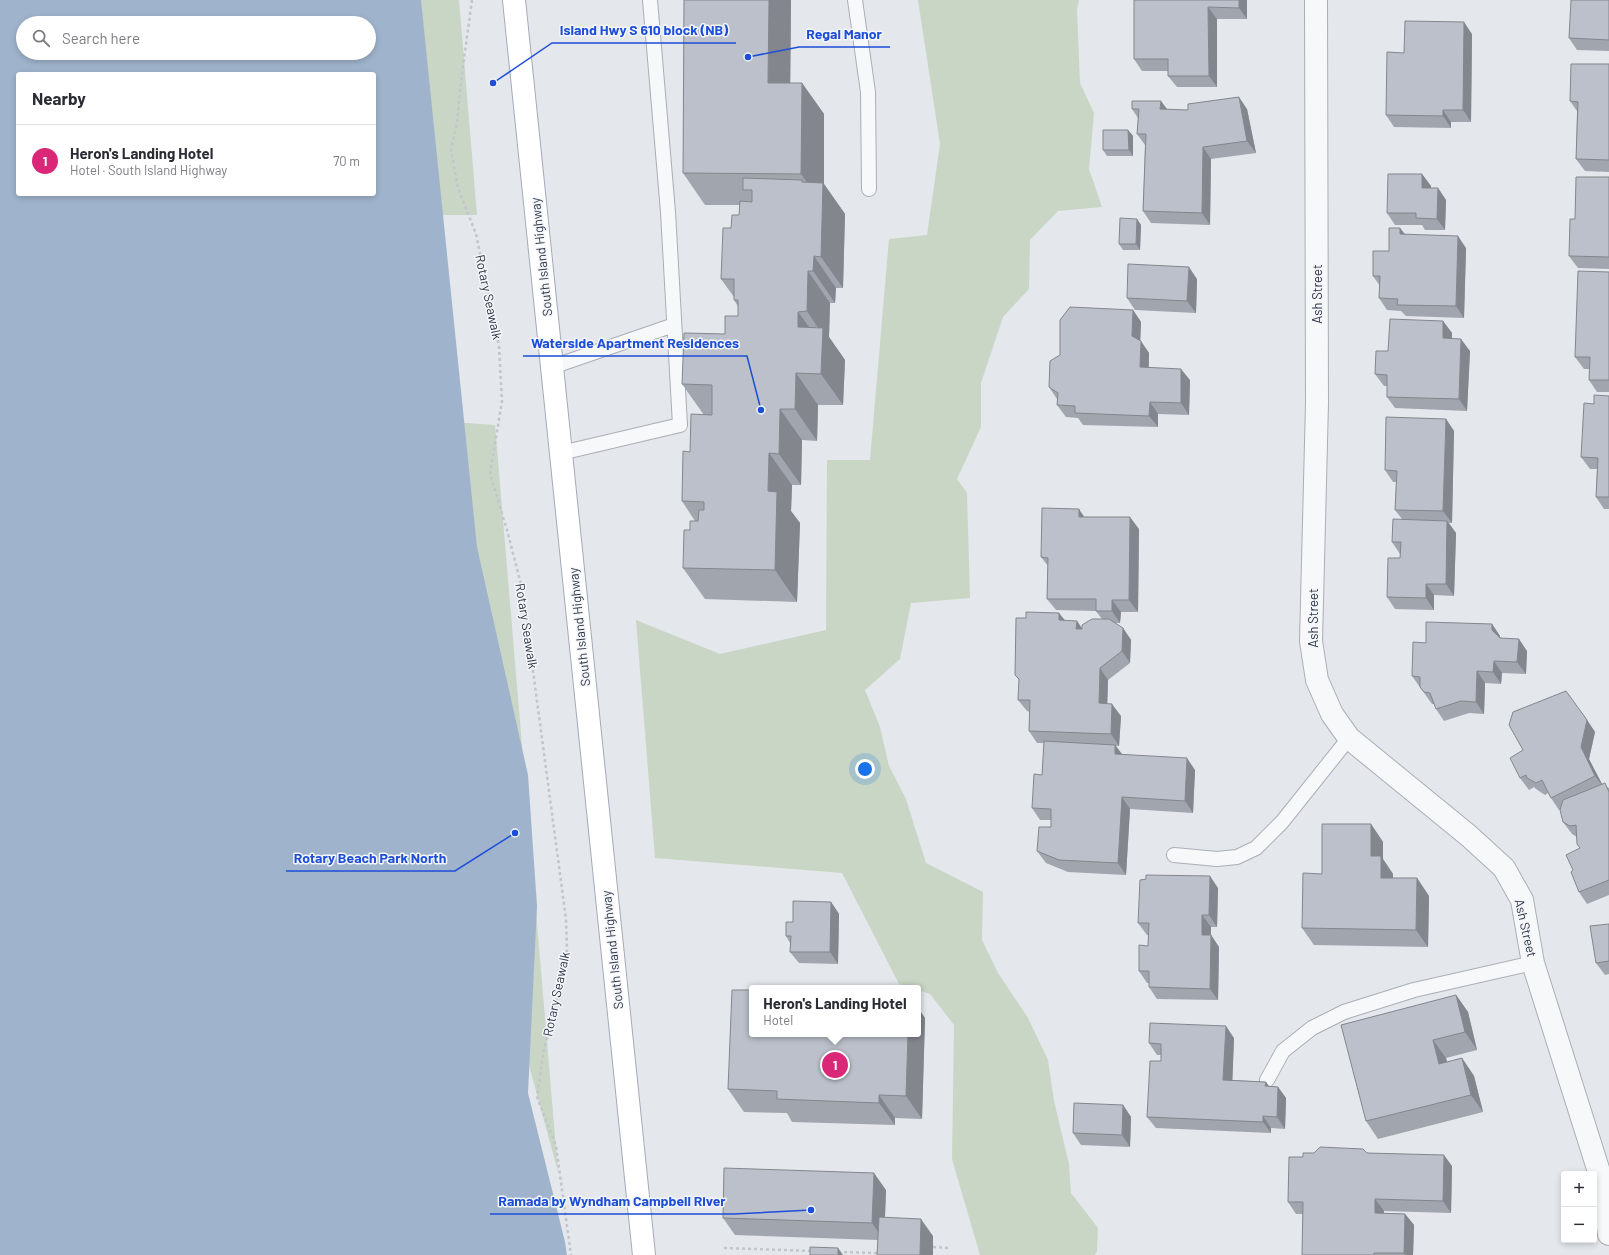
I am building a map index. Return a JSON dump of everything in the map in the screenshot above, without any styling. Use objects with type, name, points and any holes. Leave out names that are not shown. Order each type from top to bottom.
[{"type":"main road","name":"South Island Highway","points":[[514,0],[644,1255]]},
{"type":"street","name":"Ash Street","points":[[1316,0],[1317,403],[1311,641],[1317,680],[1332,714],[1349,738],[1469,836],[1504,868],[1522,900],[1533,963],[1600,1174],[1609,1234]]},
{"type":"lane","points":[[561,453],[680,425],[668,212],[650,0]]},
{"type":"lane","points":[[855,0],[868,92],[868,189]]},
{"type":"lane","points":[[552,367],[674,325]]},
{"type":"lane","points":[[1174,855],[1217,859],[1237,857],[1256,848],[1282,822],[1349,738]]},
{"type":"lane","points":[[1267,1080],[1284,1051],[1312,1028],[1344,1012],[1414,990],[1533,963]]},
{"type":"path","name":"Rotary Seawalk","points":[[472,0],[457,123],[451,150],[458,188],[476,234],[500,346],[502,401],[490,474],[507,530],[522,588],[566,919],[567,950],[558,996],[543,1054],[537,1097],[556,1146],[572,1255]]},
{"type":"path","points":[[933,1247],[949,1248]]},
{"type":"path","points":[[724,1248],[819,1251]]},
{"type":"path","points":[[835,1252],[881,1254],[882,1249]]},
{"type":"green space","points":[[409,0],[459,0],[477,215],[418,215]]},
{"type":"green space","points":[[918,0],[1079,0],[1077,10],[1080,83],[1094,113],[1089,169],[1102,207],[1058,211],[1030,240],[1029,289],[1003,317],[981,383],[981,427],[957,479],[967,493],[970,598],[911,603],[900,659],[865,690],[880,727],[889,766],[906,799],[926,863],[983,892],[982,940],[998,973],[1028,1018],[1048,1060],[1054,1101],[1069,1164],[1071,1193],[1098,1228],[1097,1251],[1095,1255],[980,1255],[952,1159],[954,1025],[930,994],[921,991],[921,985],[899,984],[842,873],[655,858],[636,620],[720,654],[826,630],[827,460],[870,460],[889,239],[927,235],[940,144]]},
{"type":"green space","points":[[423,420],[495,425],[558,1172],[530,1069],[522,1032]]},
{"type":"water","points":[[0,0],[421,0],[477,547],[528,775],[537,906],[528,1093],[567,1255],[0,1255]]},
{"type":"building","points":[[684,0],[769,0],[768,83],[802,83],[801,174],[683,173]]},
{"type":"building","points":[[1134,0],[1239,0],[1239,8],[1208,7],[1209,76],[1168,76],[1168,59],[1134,59]]},
{"type":"building","points":[[1571,0],[1609,0],[1609,40],[1569,38]]},
{"type":"building","points":[[1405,21],[1464,22],[1463,110],[1443,110],[1443,116],[1386,115],[1387,52],[1404,53]]},
{"type":"building","points":[[1571,64],[1609,64],[1609,160],[1576,159],[1578,102],[1570,101]]},
{"type":"building","points":[[1239,97],[1247,141],[1203,147],[1202,213],[1143,211],[1146,134],[1137,134],[1139,109],[1132,109],[1132,101],[1161,101],[1160,109],[1188,110],[1188,104]]},
{"type":"building","points":[[1103,130],[1128,130],[1129,150],[1103,150]]},
{"type":"building","points":[[1388,174],[1422,174],[1422,188],[1438,188],[1437,219],[1416,218],[1416,213],[1387,213]]},
{"type":"building","points":[[1576,177],[1609,177],[1609,257],[1569,256],[1570,219],[1575,219]]},
{"type":"building","points":[[743,178],[802,180],[802,182],[823,183],[821,257],[814,256],[813,271],[808,271],[807,311],[798,312],[798,327],[823,328],[821,374],[796,373],[795,409],[780,409],[779,454],[769,453],[768,491],[777,492],[775,570],[683,568],[684,530],[690,530],[690,521],[698,521],[699,510],[704,510],[704,502],[682,501],[683,451],[690,452],[691,414],[712,415],[712,385],[682,384],[684,333],[725,334],[725,316],[738,316],[738,300],[734,300],[734,279],[721,279],[723,228],[731,228],[732,215],[739,215],[740,201],[752,202],[752,190],[743,190]]},
{"type":"building","points":[[1120,218],[1137,219],[1136,244],[1119,244]]},
{"type":"building","points":[[1389,228],[1400,228],[1400,234],[1458,236],[1456,306],[1397,305],[1398,299],[1379,298],[1380,276],[1373,276],[1373,251],[1389,251]]},
{"type":"building","points":[[1128,264],[1189,267],[1187,301],[1127,298]]},
{"type":"building","points":[[1578,271],[1609,272],[1609,380],[1589,380],[1590,357],[1575,357]]},
{"type":"building","points":[[1070,307],[1133,310],[1132,336],[1141,341],[1140,367],[1181,369],[1181,403],[1150,402],[1149,416],[1075,413],[1075,406],[1057,405],[1058,393],[1049,387],[1050,361],[1060,355],[1060,320]]},
{"type":"building","points":[[1390,319],[1443,321],[1443,338],[1461,339],[1459,399],[1387,397],[1387,375],[1375,374],[1376,351],[1388,351]]},
{"type":"building","points":[[1594,395],[1609,396],[1609,497],[1596,497],[1598,458],[1581,457],[1584,403],[1594,404]]},
{"type":"building","points":[[1386,417],[1446,419],[1443,511],[1395,510],[1397,471],[1385,470]]},
{"type":"building","points":[[1042,508],[1079,509],[1079,517],[1130,517],[1129,600],[1112,600],[1112,611],[1096,611],[1096,599],[1047,599],[1048,558],[1041,557]]},
{"type":"building","points":[[1393,519],[1447,521],[1446,584],[1426,584],[1426,598],[1387,597],[1388,558],[1400,558],[1401,542],[1392,542]]},
{"type":"building","points":[[1026,612],[1059,613],[1059,620],[1077,621],[1076,629],[1082,629],[1082,625],[1092,619],[1109,619],[1123,628],[1122,651],[1100,668],[1099,703],[1112,704],[1111,734],[1029,731],[1030,700],[1018,700],[1019,679],[1015,675],[1016,618],[1026,618]]},
{"type":"building","points":[[1426,622],[1492,624],[1492,630],[1500,638],[1519,639],[1517,662],[1494,661],[1493,672],[1477,671],[1476,702],[1461,701],[1436,709],[1430,693],[1424,692],[1420,687],[1420,677],[1412,676],[1413,642],[1426,643]]},
{"type":"building","points":[[1566,691],[1587,720],[1581,747],[1595,776],[1551,798],[1542,780],[1536,783],[1527,778],[1526,775],[1520,778],[1510,758],[1523,750],[1509,725],[1513,712]]},
{"type":"building","points":[[1044,741],[1115,745],[1115,754],[1187,758],[1185,801],[1122,797],[1118,863],[1059,860],[1037,851],[1039,827],[1051,827],[1051,809],[1032,808],[1034,774],[1042,775]]},
{"type":"building","points":[[1605,783],[1609,792],[1609,880],[1579,892],[1571,872],[1573,870],[1566,855],[1580,848],[1577,844],[1576,825],[1570,826],[1563,822],[1560,810],[1563,800]]},
{"type":"building","points":[[1322,824],[1371,824],[1371,856],[1381,856],[1381,878],[1417,878],[1416,930],[1302,928],[1303,873],[1322,874]]},
{"type":"building","points":[[1146,875],[1210,876],[1209,915],[1202,915],[1202,935],[1211,935],[1210,989],[1149,987],[1149,971],[1139,971],[1139,945],[1148,946],[1149,923],[1138,923],[1140,880],[1146,879]]},
{"type":"building","points":[[793,901],[831,902],[830,952],[790,952],[791,936],[786,936],[786,922],[793,922]]},
{"type":"building","points":[[1609,924],[1609,961],[1596,963],[1590,926]]},
{"type":"building","points":[[732,990],[749,990],[749,1037],[908,1037],[906,1096],[879,1095],[879,1103],[777,1099],[777,1091],[728,1089]]},
{"type":"building","points":[[1456,995],[1465,1032],[1433,1040],[1439,1064],[1462,1058],[1471,1095],[1366,1121],[1341,1025]]},
{"type":"building","points":[[1150,1023],[1226,1026],[1223,1080],[1266,1082],[1265,1086],[1278,1087],[1277,1117],[1263,1116],[1263,1122],[1147,1117],[1150,1061],[1161,1061],[1161,1044],[1149,1043]]},
{"type":"building","points":[[1074,1103],[1123,1105],[1122,1135],[1073,1133]]},
{"type":"building","points":[[1320,1147],[1363,1149],[1367,1153],[1444,1155],[1443,1201],[1375,1199],[1375,1213],[1405,1214],[1404,1253],[1374,1253],[1374,1255],[1302,1255],[1303,1202],[1288,1202],[1289,1157],[1303,1157],[1303,1153],[1314,1153]]},
{"type":"building","points":[[724,1168],[874,1173],[872,1223],[723,1218]]},
{"type":"building","points":[[879,1217],[921,1219],[920,1255],[877,1255]]},
{"type":"building","points":[[810,1247],[838,1248],[838,1255],[810,1255]]},
{"type":"place","name":"Regal Manor","points":[[748,57]]},
{"type":"place","name":"Island Hwy S 610 block (NB)","points":[[493,83]]},
{"type":"place","name":"Waterside Apartment Residences","points":[[761,410]]},
{"type":"place","name":"Rotary Beach Park North","points":[[515,833]]},
{"type":"place","name":"Heron's Landing Hotel","points":[[835,1065]]},
{"type":"place","name":"Ramada by Wyndham Campbell River","points":[[811,1210]]}]
